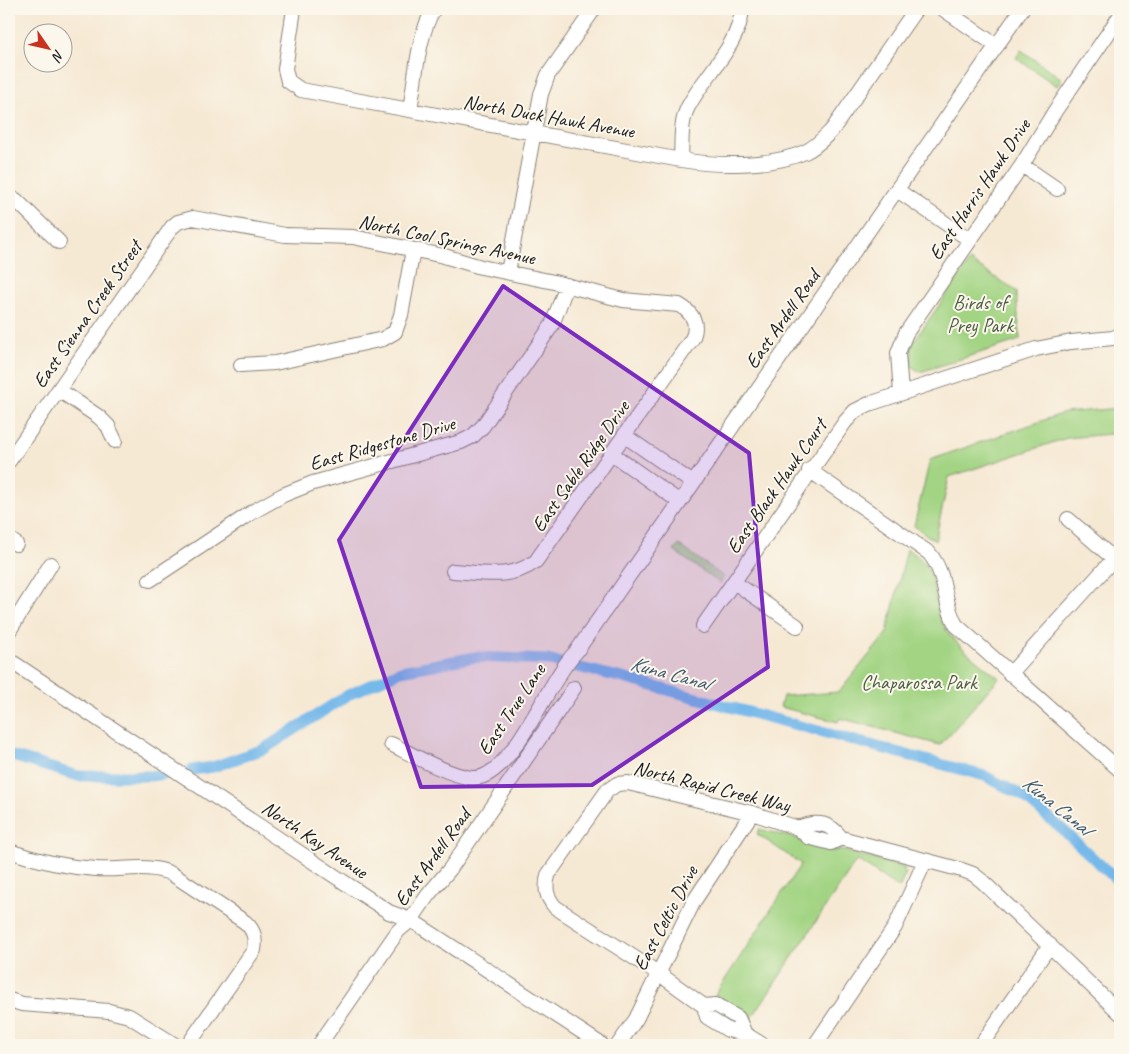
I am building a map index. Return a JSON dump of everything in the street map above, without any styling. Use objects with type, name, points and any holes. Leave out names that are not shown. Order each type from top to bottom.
[{"type":"street","name":"North Duck Hawk Avenue","points":[[294,9],[285,69],[288,81],[301,90],[710,164],[740,164],[785,159],[806,152],[820,142],[832,130],[916,9]]},
{"type":"street","points":[[410,110],[424,33],[428,18],[434,9]]},
{"type":"street","points":[[508,272],[540,94],[548,75],[594,9]]},
{"type":"street","points":[[681,160],[683,123],[688,107],[734,36],[742,9]]},
{"type":"street","points":[[943,9],[997,46]]},
{"type":"street","name":"East Ardell Road","points":[[568,661],[1022,9]]},
{"type":"street","name":"East Harris Hawk Drive","points":[[901,393],[898,353],[906,333],[1022,165],[1055,111],[1120,16]]},
{"type":"street","points":[[1022,165],[1057,189]]},
{"type":"street","points":[[897,190],[970,240]]},
{"type":"street","points":[[9,198],[16,200],[59,242]]},
{"type":"street","name":"North Cool Springs Avenue","points":[[186,219],[193,218],[284,235],[353,238],[444,256],[481,268],[568,285],[623,300],[679,306],[687,310],[694,319]]},
{"type":"street","name":"East Sienna Creek Street","points":[[9,462],[172,227],[186,219]]},
{"type":"street","points":[[241,366],[275,363],[383,339],[395,332],[401,315],[413,250]]},
{"type":"street","name":"East Ridgestone Drive","points":[[150,580],[254,511],[283,496],[313,483],[448,446],[473,436],[483,426],[552,325],[568,285]]},
{"type":"street","name":"East Sable Ridge Drive","points":[[454,571],[507,574],[518,572],[528,567],[543,553],[692,340],[696,326],[694,319]]},
{"type":"street","name":"East Black Hawk Court","points":[[703,626],[809,470],[854,411],[901,393],[1036,349],[1071,342],[1113,338],[1120,335]]},
{"type":"street","points":[[59,390],[99,417],[108,426],[115,440]]},
{"type":"street","points":[[625,436],[693,483]]},
{"type":"street","points":[[612,454],[680,502]]},
{"type":"street","points":[[809,470],[929,553],[937,562],[951,617],[956,625],[1120,770]]},
{"type":"street","points":[[1010,674],[1117,555],[1068,519]]},
{"type":"street","points":[[9,631],[51,564]]},
{"type":"street","points":[[734,582],[797,626]]},
{"type":"street","name":"North Kay Avenue","points":[[9,660],[389,912],[411,920],[602,1045]]},
{"type":"street","name":"East True Lane","points":[[391,744],[447,770],[473,778],[492,773],[503,763],[516,745],[568,661]]},
{"type":"street","name":"East Ardell Road","points":[[319,1045],[398,931],[411,920],[428,894],[450,869],[574,688]]},
{"type":"street","name":"North Rapid Creek Way","points":[[658,973],[555,907],[548,899],[546,892],[548,875],[607,791],[617,784],[628,783],[752,813],[798,828],[808,837],[831,843],[841,838],[973,874],[1120,1013]]},
{"type":"street","name":"East Celtic Drive","points":[[618,1045],[636,1019],[694,901],[752,813]]},
{"type":"street","points":[[9,851],[39,861],[64,866],[125,870],[151,867],[162,869],[251,927],[256,942],[254,950],[188,1045]]},
{"type":"street","points":[[815,1045],[895,927],[925,861]]},
{"type":"street","points":[[981,1045],[1050,946]]},
{"type":"street","points":[[658,973],[704,1006],[707,1017],[728,1030],[745,1034],[763,1045]]},
{"type":"street","points":[[9,1000],[22,1004],[108,1011],[129,1016],[176,1045]]},
{"type":"highlighted area","points":[[503,286],[749,453],[768,667],[592,785],[421,787],[339,540]]},
{"type":"green space","points":[[1021,50],[1062,79],[1057,86],[1016,58]]},
{"type":"green space","name":"Birds of Prey Park","points":[[970,261],[1016,291],[1020,340],[920,372],[911,366],[911,349],[914,341]]},
{"type":"green space","points":[[1120,408],[1120,433],[1067,438],[949,477],[935,541],[914,526],[930,460],[1064,413]]},
{"type":"green space","points":[[679,545],[724,577],[720,583],[674,551]]},
{"type":"green space","name":"Chaparossa Park","points":[[907,549],[925,564],[929,572],[940,615],[947,631],[964,649],[999,678],[940,745],[840,718],[838,722],[780,707],[783,696],[839,692],[887,633]]},
{"type":"green space","points":[[759,829],[799,839],[807,845],[833,851],[841,850],[897,865],[905,868],[903,871],[906,873],[899,888],[857,860],[751,1019],[715,995],[801,864],[757,834]]},
{"type":"waterway","name":"Kuna Canal","points":[[191,770],[213,767],[264,749],[348,695],[401,671],[475,657],[548,660],[623,678],[985,776],[1023,796],[1120,883]]},
{"type":"waterway","name":"Kuna Canal","points":[[9,755],[78,776],[150,776],[166,774]]}]
